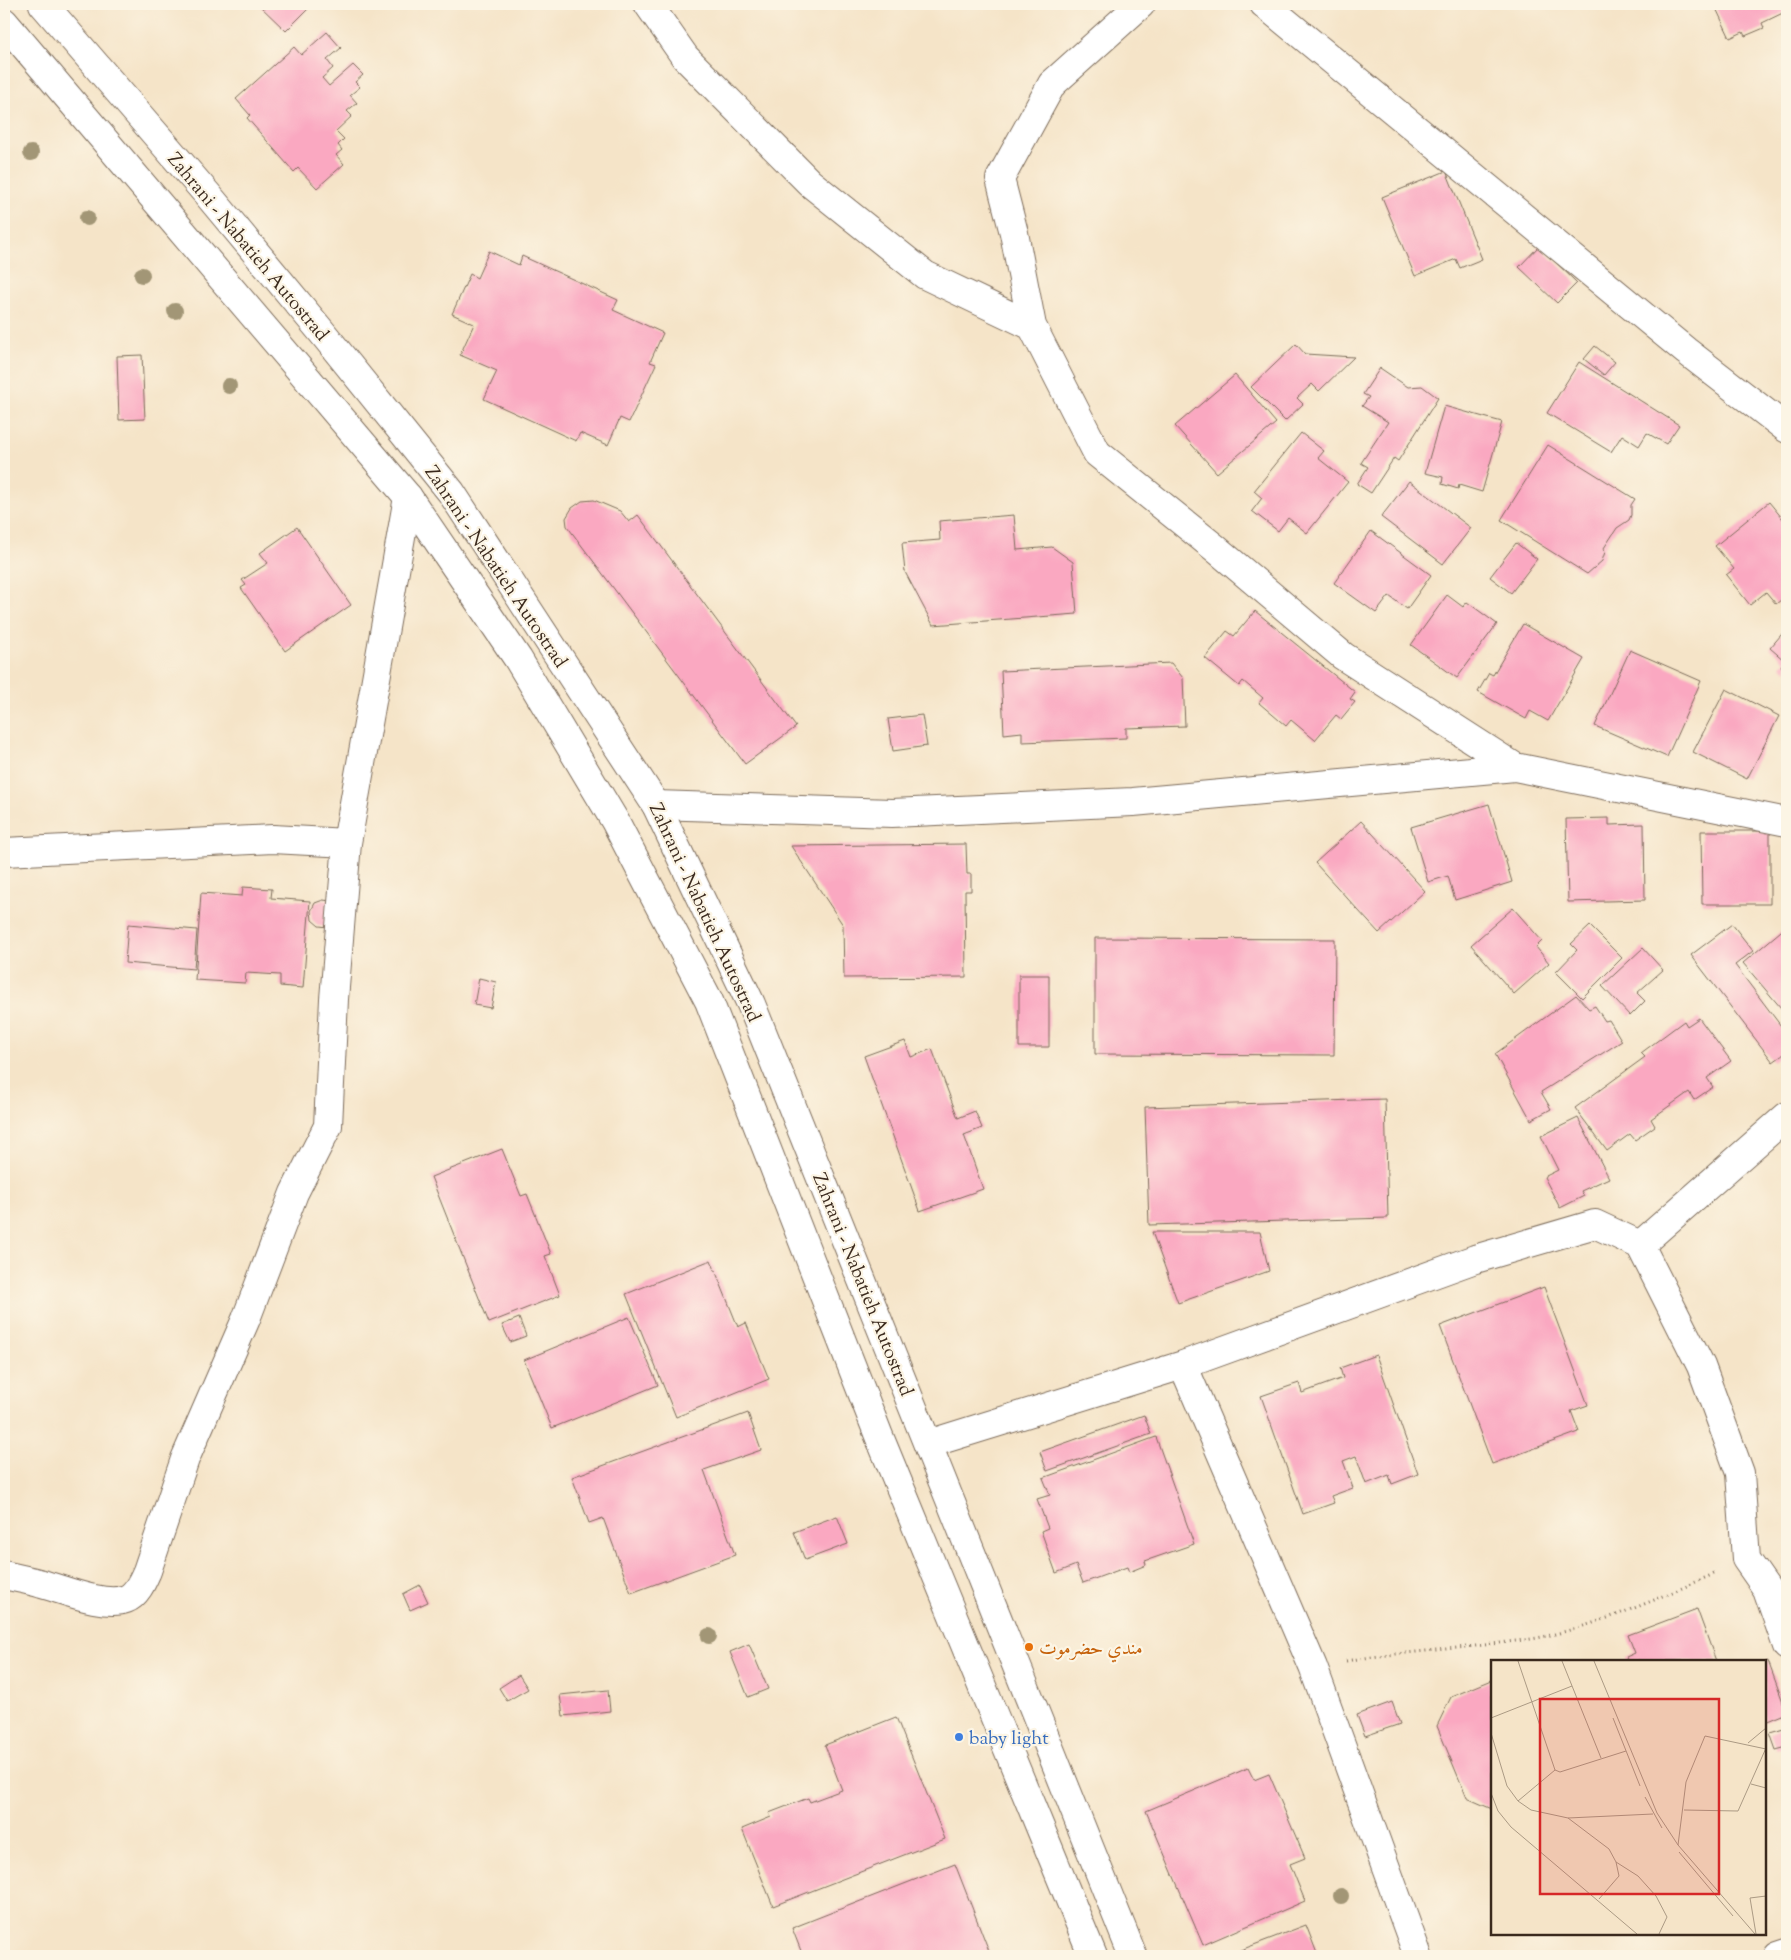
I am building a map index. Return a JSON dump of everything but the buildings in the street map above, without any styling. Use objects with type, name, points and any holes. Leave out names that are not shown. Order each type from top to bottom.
[{"type":"main road","name":"Zahrani - Nabatieh Autostrad","points":[[43,4],[252,248],[450,492],[559,654],[656,805],[751,1004],[1133,1956]]},
{"type":"main road","points":[[648,4],[685,57],[810,183],[925,275],[1032,326]]},
{"type":"main road","points":[[1141,4],[1052,84],[1000,179],[1014,233],[1032,326],[1097,453],[1215,548],[1344,656],[1515,767]]},
{"type":"main road","points":[[1264,4],[1686,351],[1787,429]]},
{"type":"main road","name":"Zahrani - Nabatieh Autostrad","points":[[4,22],[408,497],[518,659],[615,820],[710,1001],[878,1436],[1093,1956]]},
{"type":"main road","points":[[4,1575],[41,1583],[85,1597],[106,1600],[127,1598],[140,1586],[186,1459],[246,1319],[294,1193],[328,1126],[334,999],[347,842],[408,497]]},
{"type":"main road","points":[[656,805],[756,810],[902,813],[1133,802],[1515,767],[1787,822]]},
{"type":"main road","points":[[4,852],[273,840],[347,842]]},
{"type":"main road","points":[[1640,1245],[1787,1116]]},
{"type":"main road","points":[[928,1444],[1183,1364],[1475,1259],[1595,1224],[1640,1245],[1701,1366],[1740,1473],[1746,1559],[1767,1589],[1787,1646]]},
{"type":"main road","points":[[1183,1364],[1313,1667],[1418,1956]]},
{"type":"main road","points":[[1778,1956],[1787,1953]]},
{"type":"path","points":[[1313,1667],[1387,1654],[1460,1648],[1541,1637],[1601,1619],[1662,1597],[1746,1559]]},
{"type":"place","name":"مندي حضرموت","points":[[1029,1647]]},
{"type":"place","name":"baby light","points":[[959,1737]]}]
